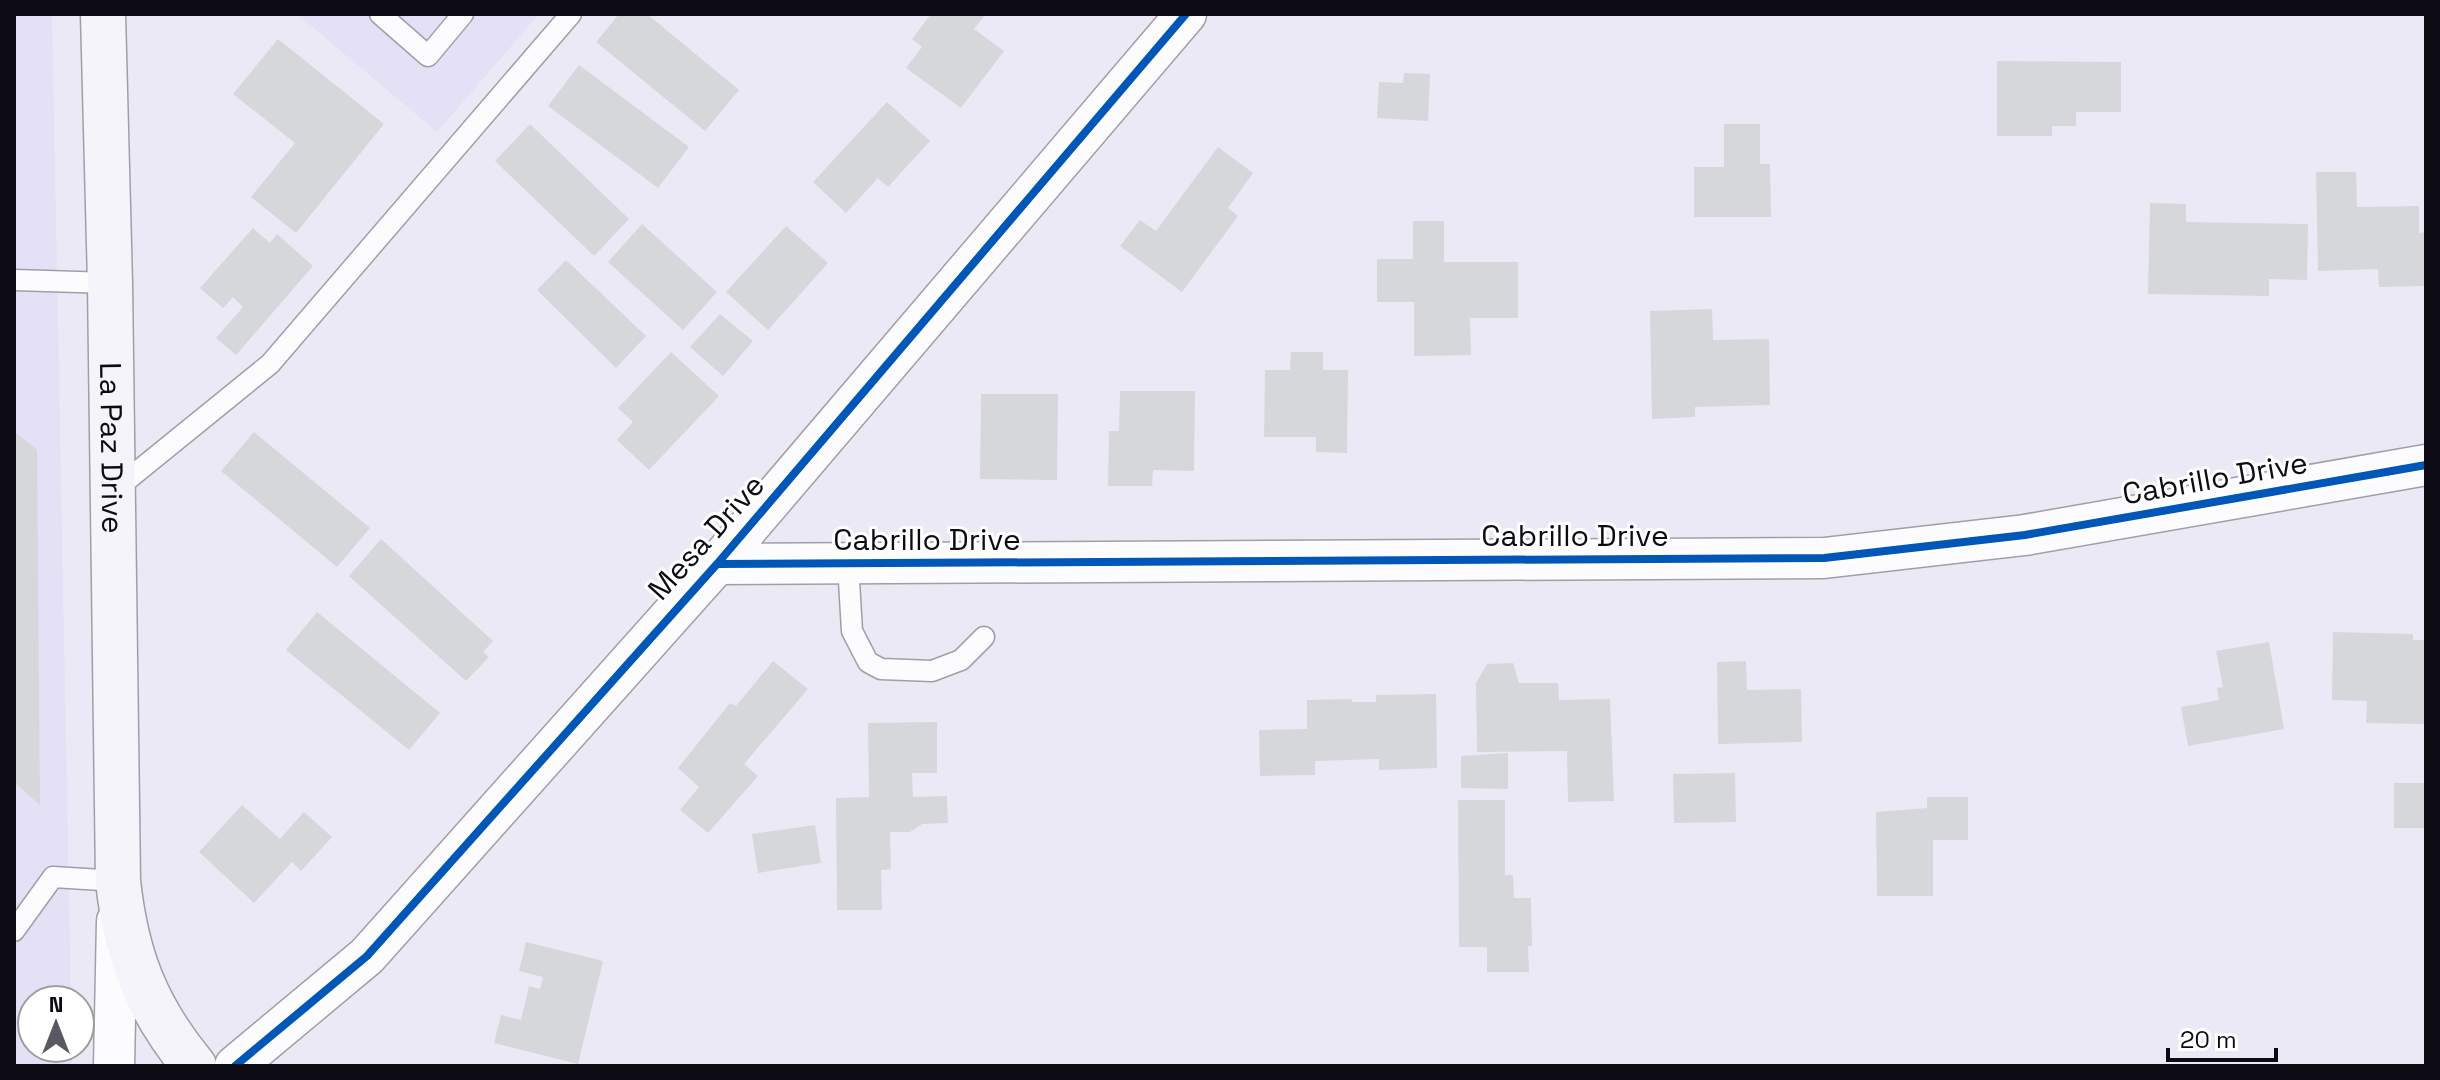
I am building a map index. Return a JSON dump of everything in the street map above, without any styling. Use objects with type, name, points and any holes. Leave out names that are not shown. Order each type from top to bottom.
[{"type":"main road","name":"La Paz Drive","points":[[103,14],[118,881],[130,952],[154,1008],[194,1066]]},
{"type":"street","name":"Mesa Drive","points":[[235,1066],[367,956],[717,564],[1186,14]]},
{"type":"street","name":"Cabrillo Drive","points":[[717,564],[1824,558],[2025,535],[2426,465]]},
{"type":"street","name":"La Paz Drive","points":[[114,1066],[118,881]]},
{"type":"lane","points":[[380,14],[428,56],[463,14]]},
{"type":"lane","points":[[113,492],[270,364],[571,14]]},
{"type":"lane","points":[[14,280],[110,283]]},
{"type":"lane","points":[[848,564],[852,631],[868,662],[881,669],[932,671],[961,660],[984,637]]},
{"type":"lane","points":[[14,931],[53,877],[118,881]]},
{"type":"shaded area","points":[[14,14],[52,14],[71,984],[16,984],[16,1064],[72,1066],[14,1066]]},
{"type":"shaded area","points":[[297,14],[539,14],[437,132]]},
{"type":"building","points":[[619,14],[647,14],[739,90],[705,131],[596,42]]},
{"type":"building","points":[[931,14],[986,14],[974,29],[1004,51],[961,108],[906,68],[922,47],[912,39]]},
{"type":"building","points":[[278,39],[384,124],[296,233],[251,197],[295,143],[233,94]]},
{"type":"building","points":[[1997,61],[2121,62],[2121,112],[2076,112],[2076,126],[2052,126],[2052,136],[1997,136]]},
{"type":"building","points":[[579,65],[689,147],[658,188],[548,106]]},
{"type":"building","points":[[1404,73],[1430,74],[1428,121],[1377,118],[1379,82],[1403,83]]},
{"type":"building","points":[[887,102],[930,141],[888,187],[878,178],[846,213],[813,182]]},
{"type":"building","points":[[530,124],[629,219],[594,256],[495,161]]},
{"type":"building","points":[[1724,124],[1760,124],[1760,164],[1770,164],[1771,217],[1694,217],[1694,167],[1724,167]]},
{"type":"building","points":[[1218,147],[1253,173],[1228,208],[1238,216],[1182,292],[1120,246],[1140,220],[1156,231]]},
{"type":"building","points":[[2316,172],[2356,172],[2357,207],[2419,206],[2419,233],[2426,232],[2426,286],[2379,287],[2378,269],[2318,271]]},
{"type":"building","points":[[2150,203],[2186,204],[2186,222],[2308,224],[2307,280],[2269,279],[2269,296],[2148,294]]},
{"type":"building","points":[[1413,221],[1444,221],[1444,262],[1518,262],[1518,318],[1470,318],[1471,355],[1414,356],[1414,302],[1377,302],[1377,259],[1413,259]]},
{"type":"building","points":[[642,224],[717,292],[683,330],[608,262]]},
{"type":"building","points":[[786,226],[828,263],[768,330],[726,292]]},
{"type":"building","points":[[253,228],[270,243],[277,234],[313,266],[236,355],[216,338],[243,307],[233,297],[223,308],[200,288]]},
{"type":"building","points":[[566,260],[646,336],[616,368],[537,290]]},
{"type":"building","points":[[1712,309],[1713,340],[1769,339],[1770,405],[1695,407],[1695,417],[1652,419],[1650,311]]},
{"type":"building","points":[[720,314],[753,341],[723,376],[690,347]]},
{"type":"building","points":[[671,352],[719,396],[649,470],[617,440],[633,422],[618,408]]},
{"type":"building","points":[[1291,352],[1323,352],[1323,370],[1348,370],[1347,453],[1316,452],[1316,437],[1264,437],[1265,370],[1290,370]]},
{"type":"building","points":[[1120,391],[1195,391],[1194,471],[1153,470],[1152,486],[1108,486],[1109,431],[1119,431]]},
{"type":"building","points":[[981,394],[1058,394],[1057,480],[980,479]]},
{"type":"building","points":[[14,431],[37,450],[40,805],[14,782]]},
{"type":"building","points":[[254,432],[370,528],[337,567],[221,471]]},
{"type":"building","points":[[381,539],[493,641],[483,652],[489,657],[466,681],[349,576]]},
{"type":"building","points":[[317,612],[440,713],[409,750],[286,650]]},
{"type":"building","points":[[2333,632],[2413,634],[2413,640],[2426,640],[2426,724],[2366,723],[2367,701],[2332,700]]},
{"type":"building","points":[[2269,642],[2284,729],[2188,746],[2181,707],[2219,700],[2217,688],[2223,687],[2216,651]]},
{"type":"building","points":[[773,661],[808,689],[744,764],[758,776],[708,833],[680,810],[699,787],[678,768],[730,703],[736,706]]},
{"type":"building","points":[[1746,661],[1747,690],[1801,689],[1802,742],[1718,744],[1717,662]]},
{"type":"building","points":[[1513,663],[1519,683],[1558,683],[1559,700],[1610,699],[1614,801],[1568,802],[1567,751],[1477,752],[1476,683],[1487,664]]},
{"type":"building","points":[[1436,694],[1437,768],[1379,770],[1379,759],[1315,761],[1315,775],[1260,776],[1259,730],[1307,729],[1307,700],[1376,702],[1376,695]]},
{"type":"building","points":[[937,722],[937,773],[912,773],[913,797],[947,796],[948,823],[922,824],[910,832],[890,832],[891,869],[881,870],[882,910],[837,910],[836,798],[869,797],[868,723]]},
{"type":"building","points":[[1508,753],[1508,789],[1461,788],[1461,756]]},
{"type":"building","points":[[1735,773],[1736,822],[1674,823],[1673,774]]},
{"type":"building","points":[[2394,783],[2426,783],[2426,828],[2394,828]]},
{"type":"building","points":[[1927,797],[1968,797],[1968,840],[1933,840],[1933,896],[1877,896],[1876,812],[1927,808]]},
{"type":"building","points":[[1458,800],[1505,800],[1505,875],[1513,875],[1514,898],[1531,898],[1529,972],[1487,972],[1487,947],[1459,947]]},
{"type":"building","points":[[242,805],[280,839],[304,812],[332,837],[301,871],[292,862],[254,903],[199,852]]},
{"type":"building","points":[[815,825],[821,863],[758,873],[752,834]]},
{"type":"building","points":[[526,942],[603,961],[578,1064],[494,1043],[501,1015],[521,1020],[529,986],[540,989],[543,977],[519,971]]},
{"type":"cycle path","points":[[235,1066],[367,956],[717,564],[1186,14]]},
{"type":"cycle path","points":[[717,564],[1824,558],[2025,535],[2426,465]]}]
